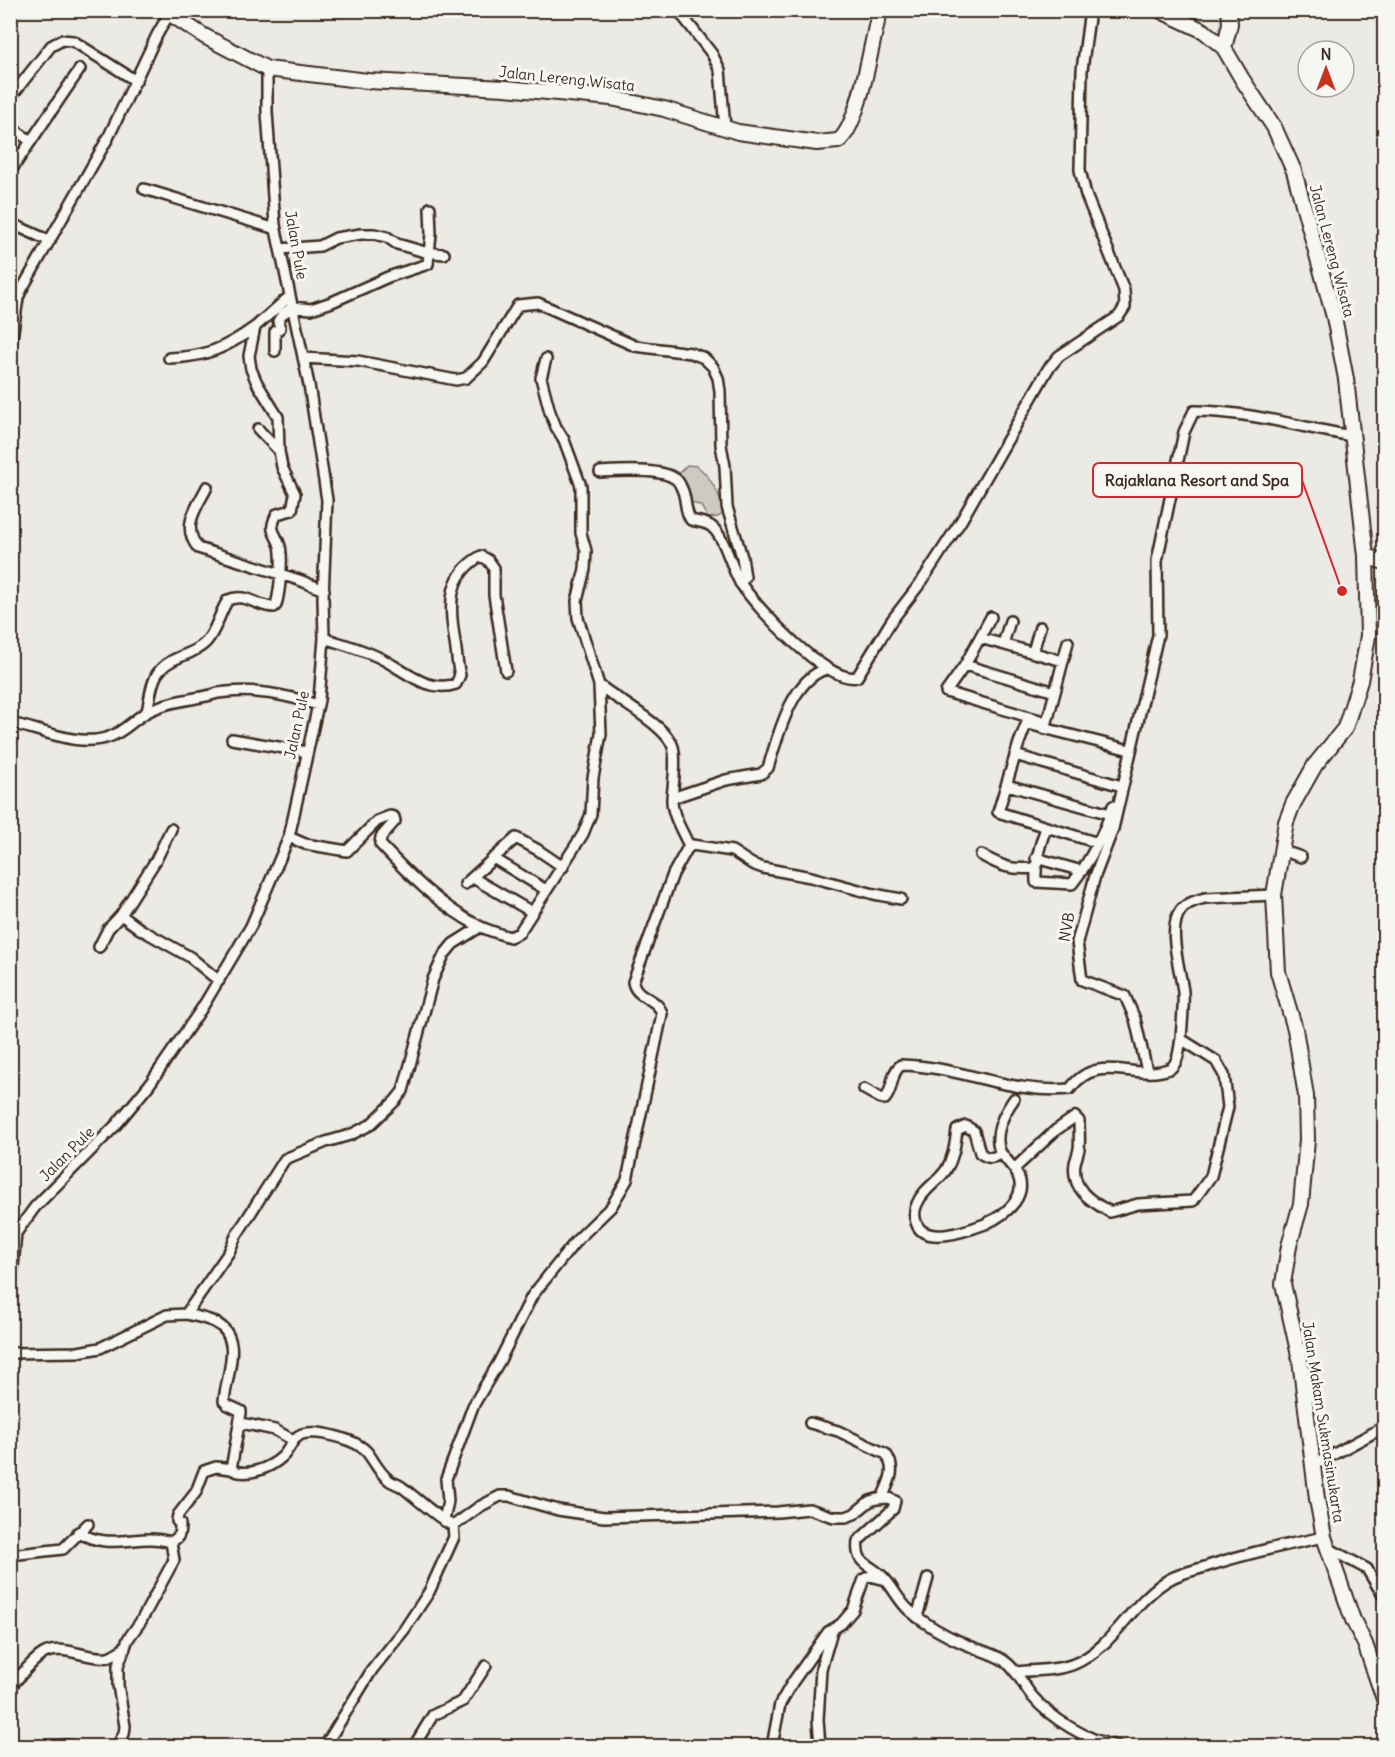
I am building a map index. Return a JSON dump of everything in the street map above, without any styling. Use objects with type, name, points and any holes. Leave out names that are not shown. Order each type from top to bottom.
[{"type":"main road","name":"Jalan Lereng Wisata","points":[[166,12],[204,36],[267,69],[368,81],[505,88],[611,98],[663,109],[738,132],[817,143],[838,141],[843,138],[855,112],[881,10]]},
{"type":"main road","name":"Jalan Lereng Wisata","points":[[1160,10],[1204,31],[1224,48],[1274,127],[1289,157],[1334,317],[1346,380],[1366,556]]},
{"type":"main road","points":[[1224,48],[1230,24],[1229,10]]},
{"type":"main road","points":[[1366,556],[1384,562]]},
{"type":"main road","name":"Jalan Makam Sukmasinukarta","points":[[1366,556],[1368,636],[1360,681],[1345,728],[1315,765],[1293,804],[1286,822],[1274,895],[1278,972],[1295,1029],[1306,1096],[1307,1140],[1301,1204],[1289,1245],[1283,1284],[1300,1360],[1326,1542],[1384,1699]]},
{"type":"street","points":[[678,10],[712,54],[720,70],[725,128]]},
{"type":"street","points":[[600,472],[637,471],[673,477],[678,481],[684,494],[687,515],[691,520],[706,523],[715,529],[740,583],[783,631],[808,656],[826,669],[848,678],[856,677],[892,620],[922,581],[961,521],[1047,369],[1059,356],[1119,316],[1125,307],[1124,290],[1086,195],[1080,170],[1082,70],[1090,10]]},
{"type":"street","points":[[10,351],[18,298],[108,138],[166,12]]},
{"type":"street","points":[[10,99],[51,46],[62,40],[73,41],[136,81]]},
{"type":"street","points":[[10,172],[80,69]]},
{"type":"street","name":"Jalan Pule","points":[[10,1302],[13,1226],[35,1207],[116,1125],[149,1085],[219,981],[251,926],[289,837],[318,705],[324,638],[327,500],[303,358],[276,229],[267,112],[267,69]]},
{"type":"street","points":[[10,127],[31,141]]},
{"type":"street","points":[[144,189],[276,229]]},
{"type":"street","points":[[275,351],[275,332],[279,328],[278,321],[292,307],[311,309],[332,303],[388,277],[428,264],[431,234],[430,207]]},
{"type":"street","points":[[10,223],[50,241]]},
{"type":"street","points":[[280,249],[320,246],[336,238],[361,234],[387,237],[397,244],[444,254]]},
{"type":"street","points":[[169,358],[192,357],[215,352],[231,344],[290,297]]},
{"type":"street","points":[[303,358],[358,360],[456,380],[466,378],[483,362],[518,305],[538,303],[635,346],[691,353],[704,358],[713,367],[718,378],[727,507],[742,557],[745,577],[740,583]]},
{"type":"street","points":[[147,712],[157,672],[164,664],[204,644],[214,631],[228,600],[243,597],[266,607],[274,607],[278,600],[280,548],[273,533],[272,524],[277,514],[292,510],[296,496],[284,472],[279,451],[278,417],[251,369],[249,356],[255,327]]},
{"type":"street","points":[[289,837],[305,844],[346,851],[377,821],[390,816],[395,821],[381,837],[380,844],[406,872],[416,878],[436,898],[480,927],[510,937],[519,933],[583,834],[591,814],[593,778],[601,734],[599,685],[578,618],[577,601],[585,569],[586,551],[581,533],[581,486],[564,440],[555,427],[550,412],[541,378],[546,359]]},
{"type":"street","points":[[1046,828],[1036,863],[1036,882],[1072,884],[1098,843],[1110,814],[1126,749],[1136,731],[1158,635],[1157,561],[1184,432],[1194,411],[1248,415],[1352,436]]},
{"type":"street","points":[[258,429],[279,451]]},
{"type":"street","points":[[207,488],[189,525],[190,535],[198,548],[324,590]]},
{"type":"street","points":[[324,638],[379,657],[418,681],[439,687],[456,684],[460,675],[450,608],[451,596],[465,567],[481,555],[494,568],[494,595],[506,671]]},
{"type":"street","points":[[991,617],[965,665],[946,692],[1028,720],[1126,749]]},
{"type":"street","points":[[1003,644],[1010,621]]},
{"type":"street","points":[[1033,652],[1040,627]]},
{"type":"street","points":[[980,638],[1063,661]]},
{"type":"street","points":[[1046,725],[1068,642]]},
{"type":"street","points":[[965,665],[1055,692]]},
{"type":"street","points":[[672,798],[726,780],[761,774],[768,768],[786,712],[815,673],[826,669]]},
{"type":"street","points":[[599,685],[670,737],[675,750],[672,798],[675,815],[689,846]]},
{"type":"street","points":[[10,723],[50,734],[95,740],[109,737],[147,712],[183,700],[241,692],[286,695],[318,705]]},
{"type":"street","points":[[1028,720],[998,812],[1098,843]]},
{"type":"street","name":"NVB","points":[[1136,731],[1113,829],[1095,876],[1077,942],[1082,980],[1125,996],[1136,1019],[1147,1071]]},
{"type":"street","points":[[232,740],[307,752]]},
{"type":"street","points":[[1015,755],[1118,785]]},
{"type":"street","points":[[1007,784],[1110,814]]},
{"type":"street","points":[[99,947],[108,929],[121,915],[156,860],[171,829]]},
{"type":"street","points":[[532,912],[469,881],[516,838],[563,867]]},
{"type":"street","points":[[689,846],[701,844],[732,851],[763,868],[901,899]]},
{"type":"street","points":[[325,1746],[372,1670],[404,1630],[429,1592],[454,1538],[448,1523],[446,1479],[473,1406],[499,1362],[532,1296],[576,1241],[610,1207],[627,1180],[662,1014],[657,1004],[638,992],[633,982],[673,874],[689,846]]},
{"type":"street","points":[[1281,850],[1301,857]]},
{"type":"street","points":[[981,855],[1015,870],[1036,863],[1082,871]]},
{"type":"street","points":[[493,858],[546,890]]},
{"type":"street","points":[[864,1089],[885,1099],[890,1094],[895,1072],[901,1065],[957,1071],[1023,1088],[1046,1090],[1070,1089],[1085,1073],[1098,1070],[1113,1068],[1166,1070],[1175,1064],[1180,1039],[1183,999],[1175,935],[1175,926],[1180,911],[1196,900],[1205,898],[1274,895]]},
{"type":"street","points":[[121,915],[140,929],[190,957],[219,981]]},
{"type":"street","points":[[186,1314],[229,1252],[236,1236],[285,1160],[370,1125],[403,1091],[433,979],[444,955],[453,944],[480,927]]},
{"type":"street","points":[[1014,1169],[1056,1130],[1075,1117],[1079,1121],[1079,1148],[1075,1163],[1075,1178],[1078,1187],[1092,1202],[1110,1212],[1138,1204],[1193,1201],[1211,1176],[1228,1107],[1224,1075],[1215,1061],[1180,1039]]},
{"type":"street","points":[[1001,1153],[995,1158],[984,1156],[980,1153],[974,1131],[966,1126],[957,1130],[955,1151],[946,1171],[928,1188],[916,1206],[915,1220],[920,1230],[923,1233],[955,1234],[992,1221],[1006,1211],[1020,1193],[1021,1182],[1001,1153],[997,1143],[1003,1115],[1014,1099]]},
{"type":"street","points":[[10,1353],[78,1352],[100,1348],[167,1315],[186,1314],[214,1322],[223,1328],[229,1337],[232,1357],[224,1401],[228,1406],[241,1411],[241,1423],[231,1469]]},
{"type":"street","points":[[241,1423],[275,1430],[293,1440]]},
{"type":"street","points":[[810,1423],[838,1431],[886,1454],[891,1461],[892,1474],[882,1498]]},
{"type":"street","points":[[1314,1465],[1384,1427]]},
{"type":"street","points":[[78,1532],[96,1541],[150,1538],[171,1542],[179,1537],[181,1532],[177,1521],[178,1515],[196,1492],[204,1471],[216,1467],[247,1473],[267,1467],[283,1457],[293,1440],[305,1432],[352,1442],[368,1453],[376,1468],[390,1481],[400,1485],[433,1514],[448,1523]]},
{"type":"street","points":[[448,1523],[500,1496],[510,1496],[558,1510],[604,1518],[809,1509],[834,1517],[846,1517],[854,1514],[870,1501],[882,1498],[894,1500],[895,1505],[885,1517],[858,1541],[857,1552],[863,1562],[886,1580],[897,1598],[917,1617],[946,1636],[1003,1660],[1015,1672],[1031,1696],[1046,1710],[1080,1734],[1117,1746]]},
{"type":"street","points":[[10,1555],[63,1549],[88,1524]]},
{"type":"street","points":[[117,1746],[124,1734],[118,1666],[124,1648],[174,1560],[171,1542]]},
{"type":"street","points":[[1015,1672],[1074,1664],[1098,1649],[1153,1592],[1170,1579],[1251,1552],[1326,1542],[1367,1569],[1384,1597]]},
{"type":"street","points":[[772,1746],[780,1704],[792,1683],[828,1632],[854,1610],[864,1579],[870,1576],[886,1580]]},
{"type":"street","points":[[917,1617],[928,1578]]},
{"type":"street","points":[[820,1746],[818,1720],[821,1669],[832,1629]]},
{"type":"street","points":[[10,1688],[22,1673],[45,1653],[65,1652],[97,1657],[110,1656],[124,1648]]},
{"type":"street","points":[[414,1746],[433,1715],[464,1701],[486,1666]]},
{"type":"street","points":[[58,1746],[67,1744],[74,1746]]},
{"type":"shaded area","points":[[687,465],[697,466],[711,481],[724,513],[718,517],[708,518],[701,506],[682,495],[678,474]]},
{"type":"place","name":"Rajaklana Resort and Spa","points":[[1342,591]]}]
